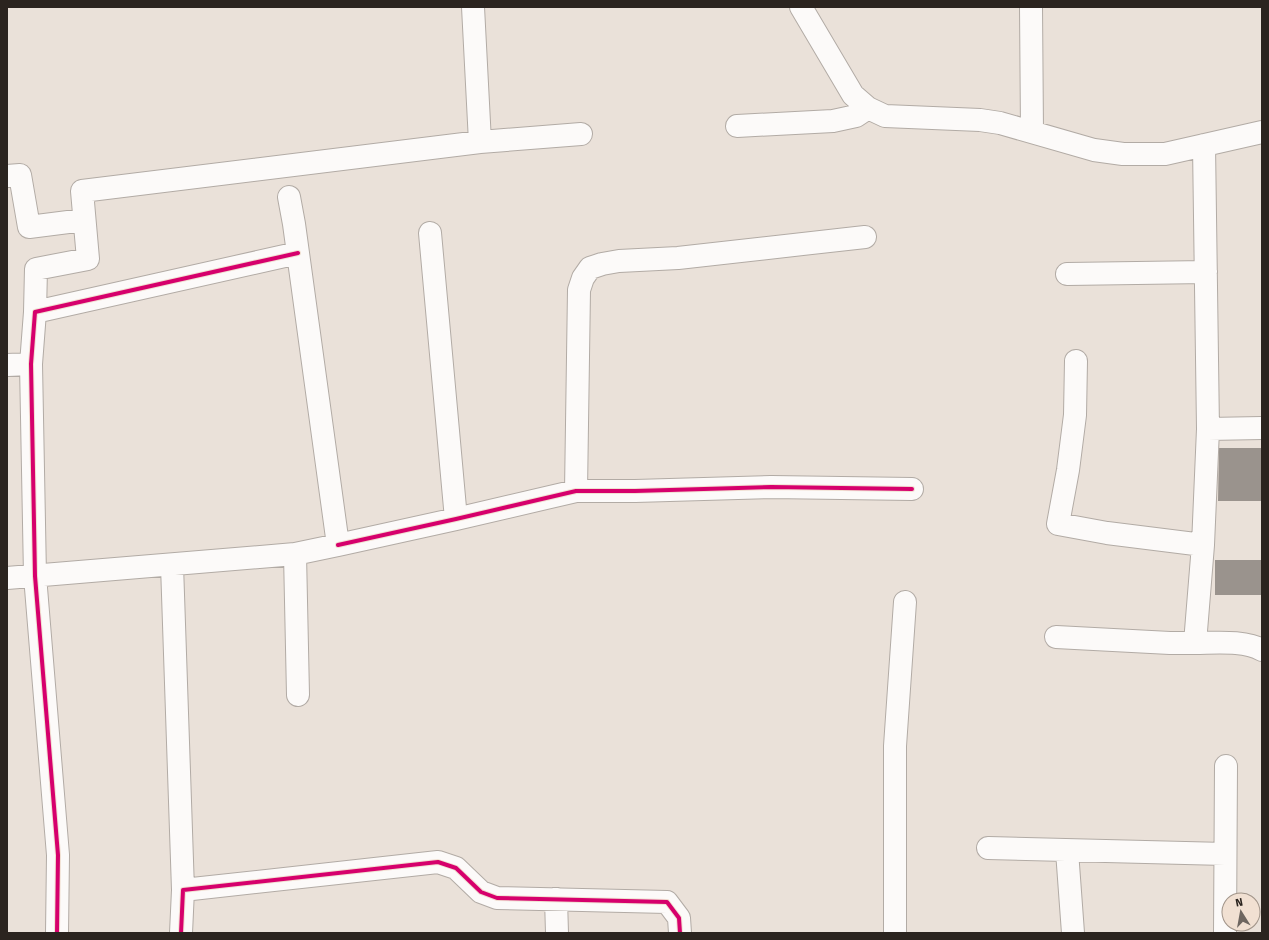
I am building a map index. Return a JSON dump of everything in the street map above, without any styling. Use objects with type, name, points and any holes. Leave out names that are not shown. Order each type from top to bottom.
[{"type":"street","points":[[473,7],[480,142]]},
{"type":"street","points":[[801,7],[853,95],[868,108],[885,116],[1000,123],[1094,150],[1123,154],[1165,154],[1262,132]]},
{"type":"street","points":[[1031,7],[1032,132]]},
{"type":"street","points":[[737,126],[833,121],[856,116],[868,108]]},
{"type":"street","points":[[57,933],[58,855],[35,576],[31,364],[36,312],[36,269],[88,259],[82,190],[480,142],[581,134]]},
{"type":"street","points":[[1195,643],[1203,545],[1208,429],[1204,145]]},
{"type":"street","points":[[7,176],[20,174],[29,227],[84,220]]},
{"type":"street","points":[[289,196],[338,545]]},
{"type":"street","points":[[430,233],[456,519]]},
{"type":"street","points":[[576,491],[579,290],[583,278],[590,268],[619,261],[678,258],[865,237]]},
{"type":"street","points":[[36,312],[298,253]]},
{"type":"street","points":[[1067,274],[1206,272]]},
{"type":"street","points":[[1076,361],[1076,415],[1058,524],[1107,533],[1203,545]]},
{"type":"street","points":[[7,365],[31,364]]},
{"type":"street","points":[[1208,429],[1262,428]]},
{"type":"street","points":[[7,578],[294,554],[576,491],[635,491],[771,486],[912,488]]},
{"type":"street","points":[[294,554],[298,695]]},
{"type":"street","points":[[172,565],[183,890],[181,933]]},
{"type":"street","points":[[894,933],[896,746],[905,602]]},
{"type":"street","points":[[1056,637],[1170,643],[1228,643],[1254,645],[1262,650]]},
{"type":"street","points":[[1225,933],[1226,766]]},
{"type":"street","points":[[988,848],[1225,854]]},
{"type":"street","points":[[1066,851],[1073,933]]},
{"type":"street","points":[[183,890],[438,862],[456,868],[481,892],[497,898],[667,902],[679,918],[680,933]]},
{"type":"street","points":[[556,899],[557,933]]},
{"type":"building","points":[[1219,448],[1262,448],[1262,501],[1218,501]]},
{"type":"building","points":[[1215,560],[1262,560],[1262,595],[1215,595]]},
{"type":"cycle path","points":[[57,933],[58,855],[35,576],[31,364],[35,312],[298,253]]},
{"type":"cycle path","points":[[338,545],[576,491],[635,491],[771,487],[912,489]]},
{"type":"cycle path","points":[[181,933],[183,890],[438,862],[456,868],[481,892],[497,898],[667,902],[679,918],[680,933]]}]
